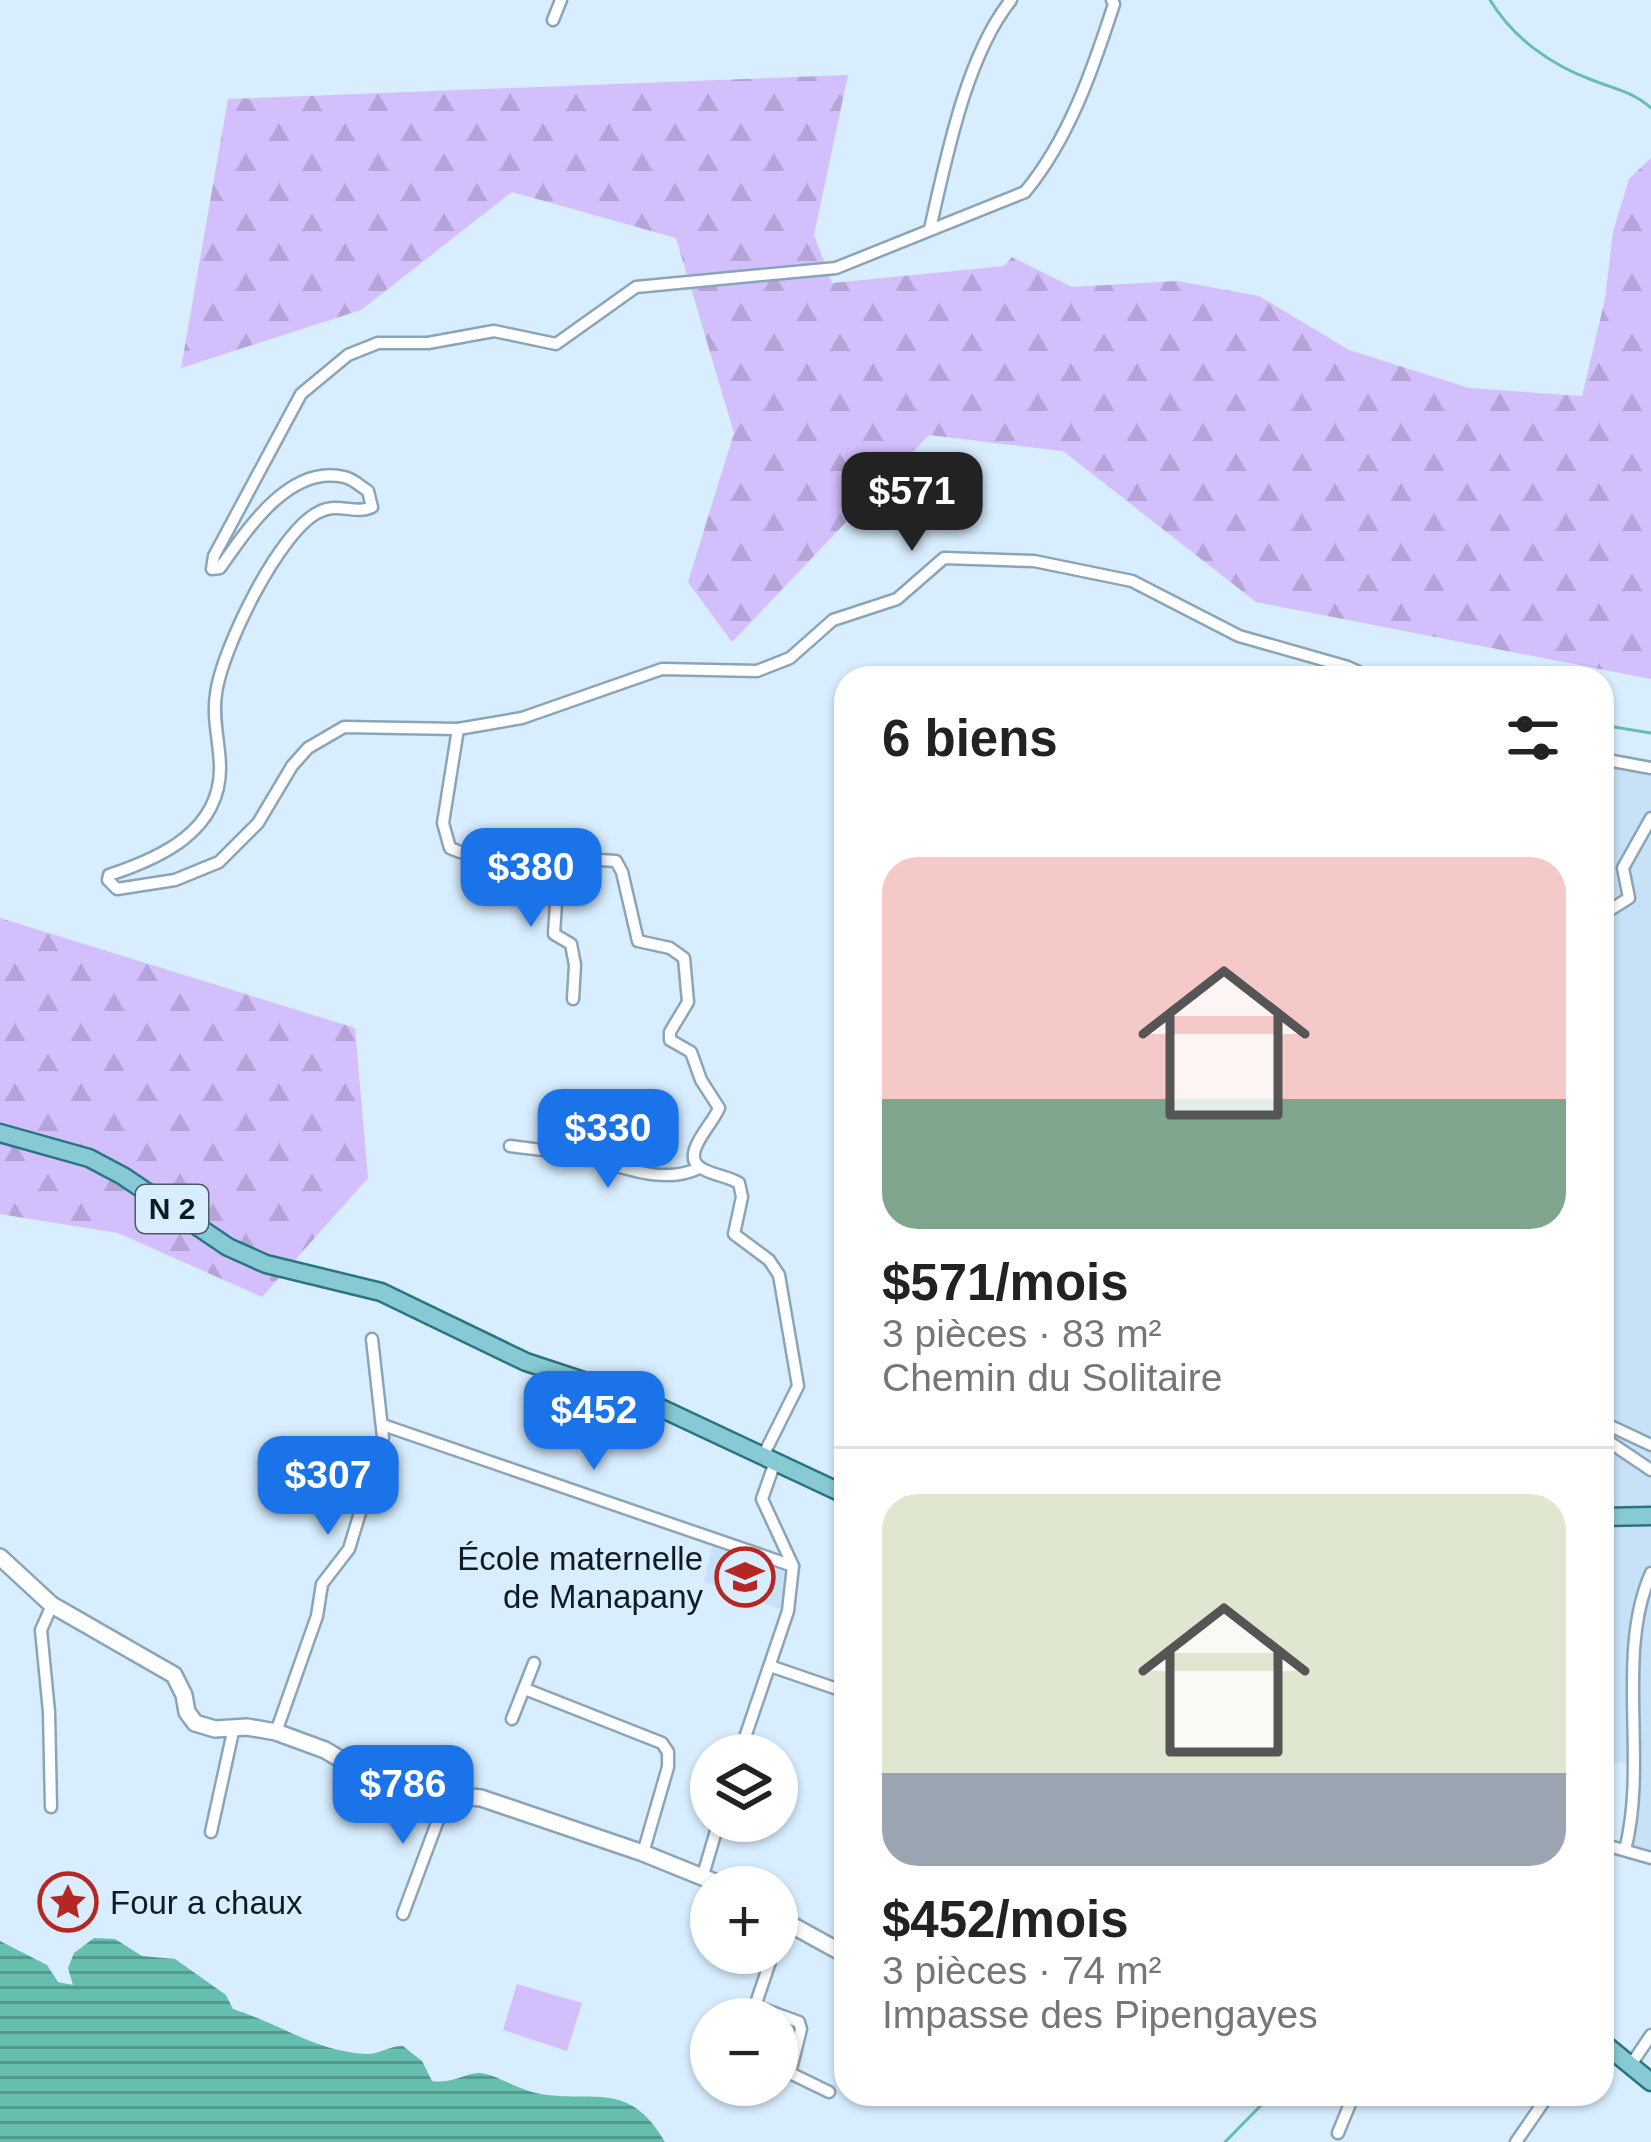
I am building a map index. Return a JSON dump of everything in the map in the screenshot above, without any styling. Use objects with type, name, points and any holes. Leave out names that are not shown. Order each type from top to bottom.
[{"type":"main road","name":"N 2","points":[[0,1133],[89,1158],[124,1176],[228,1247],[266,1264],[381,1292],[526,1362],[650,1403],[834,1489]]},
{"type":"main road","points":[[1614,1516],[1651,1516]]},
{"type":"main road","points":[[1614,2052],[1651,2082]]},
{"type":"street","points":[[554,20],[561,0]]},
{"type":"street","points":[[930,229],[954,127],[998,17],[1012,0]]},
{"type":"street","points":[[1112,0],[1095,63],[1046,166],[1025,192],[836,268],[636,287],[556,344],[494,331],[428,343],[378,343],[348,355],[301,394],[214,556],[212,569],[220,568],[262,512],[297,486],[346,476],[368,491],[372,507],[369,511],[337,506],[317,512],[286,544],[233,641],[219,679],[215,698],[220,775],[214,805],[176,846],[109,874],[110,886],[117,889],[175,880],[219,862],[258,823],[308,748],[344,727],[458,729],[521,718],[662,669],[757,671],[790,658],[832,620],[909,591],[944,558],[1034,560],[1132,581],[1239,635],[1345,666]]},
{"type":"street","points":[[458,729],[443,823],[450,848],[616,861],[638,941],[679,951],[684,958],[688,1003],[670,1040],[692,1052],[701,1080],[719,1108],[693,1150],[699,1168]]},
{"type":"street","points":[[1614,761],[1651,768]]},
{"type":"street","points":[[1614,907],[1629,898],[1623,868],[1651,818]]},
{"type":"street","points":[[559,856],[554,934],[571,944],[573,998]]},
{"type":"street","points":[[510,1146],[581,1156],[633,1171],[682,1173],[699,1168],[739,1183],[742,1197],[734,1234],[769,1260],[779,1275],[799,1386],[769,1459],[762,1499],[793,1566],[788,1611],[746,1734]]},
{"type":"street","points":[[276,1732],[317,1616],[322,1584],[349,1550],[383,1425],[372,1339]]},
{"type":"street","points":[[383,1425],[793,1566]]},
{"type":"street","points":[[1614,1427],[1651,1444]]},
{"type":"street","points":[[1614,1445],[1651,1470]]},
{"type":"street","points":[[0,1557],[52,1605],[174,1675],[195,1724],[214,1730],[234,1727],[276,1732],[325,1750],[377,1784],[481,1798],[690,1870]]},
{"type":"street","points":[[1625,1850],[1635,1812],[1636,1616],[1651,1573]]},
{"type":"street","points":[[51,1807],[41,1630],[52,1605]]},
{"type":"street","points":[[512,1718],[535,1663]]},
{"type":"street","points":[[770,1666],[834,1688]]},
{"type":"street","points":[[525,1689],[662,1743],[668,1752],[668,1767],[643,1853]]},
{"type":"street","points":[[212,1832],[234,1727]]},
{"type":"street","points":[[1636,1762],[1651,1762]]},
{"type":"street","points":[[403,1914],[447,1796]]},
{"type":"street","points":[[1614,1847],[1651,1858]]},
{"type":"street","points":[[798,1929],[834,1948]]},
{"type":"street","points":[[766,1974],[755,2006],[799,2022],[801,2029],[790,2073],[829,2092]]},
{"type":"street","points":[[1630,2066],[1651,2035]]},
{"type":"street","points":[[1338,2133],[1349,2106]]},
{"type":"street","points":[[1516,2142],[1541,2106]]},
{"type":"shaded area","points":[[1614,767],[1651,776],[1651,1858],[1625,1850],[1636,1762],[1614,1763]]},
{"type":"shaded area","name":"École maternelle de Manapany","points":[[712,1546],[785,1572],[781,1609],[704,1582]]},
{"type":"shaded area","points":[[94,1938],[115,1939],[142,1956],[175,1959],[226,1995],[233,2009],[314,2043],[367,2054],[403,2046],[422,2061],[432,2081],[483,2073],[532,2092],[621,2101],[651,2121],[665,2142],[0,2142],[0,1941],[47,1965],[58,1982],[73,1985],[68,1968],[74,1953]]},
{"type":"green space","points":[[848,75],[814,235],[832,283],[1004,266],[1012,257],[1072,287],[1177,281],[1259,296],[1349,350],[1469,388],[1582,396],[1605,299],[1613,232],[1629,179],[1651,158],[1651,679],[1614,672],[1614,666],[1584,666],[1256,602],[1063,451],[929,435],[732,642],[688,582],[734,433],[676,238],[512,192],[361,310],[181,368],[228,99]]},
{"type":"green space","points":[[0,918],[355,1028],[368,1178],[262,1297],[118,1233],[0,1214]]},
{"type":"green space","points":[[517,1984],[582,2003],[567,2051],[503,2030]]},
{"type":"waterway","points":[[1490,0],[1510,26],[1548,58],[1651,108]]},
{"type":"waterway","points":[[1614,727],[1651,733]]},
{"type":"waterway","points":[[1225,2142],[1260,2106]]},
{"type":"place","name":"École maternelle de Manapany","points":[[745,1577]]},
{"type":"place","name":"Four a chaux","points":[[68,1902]]}]
